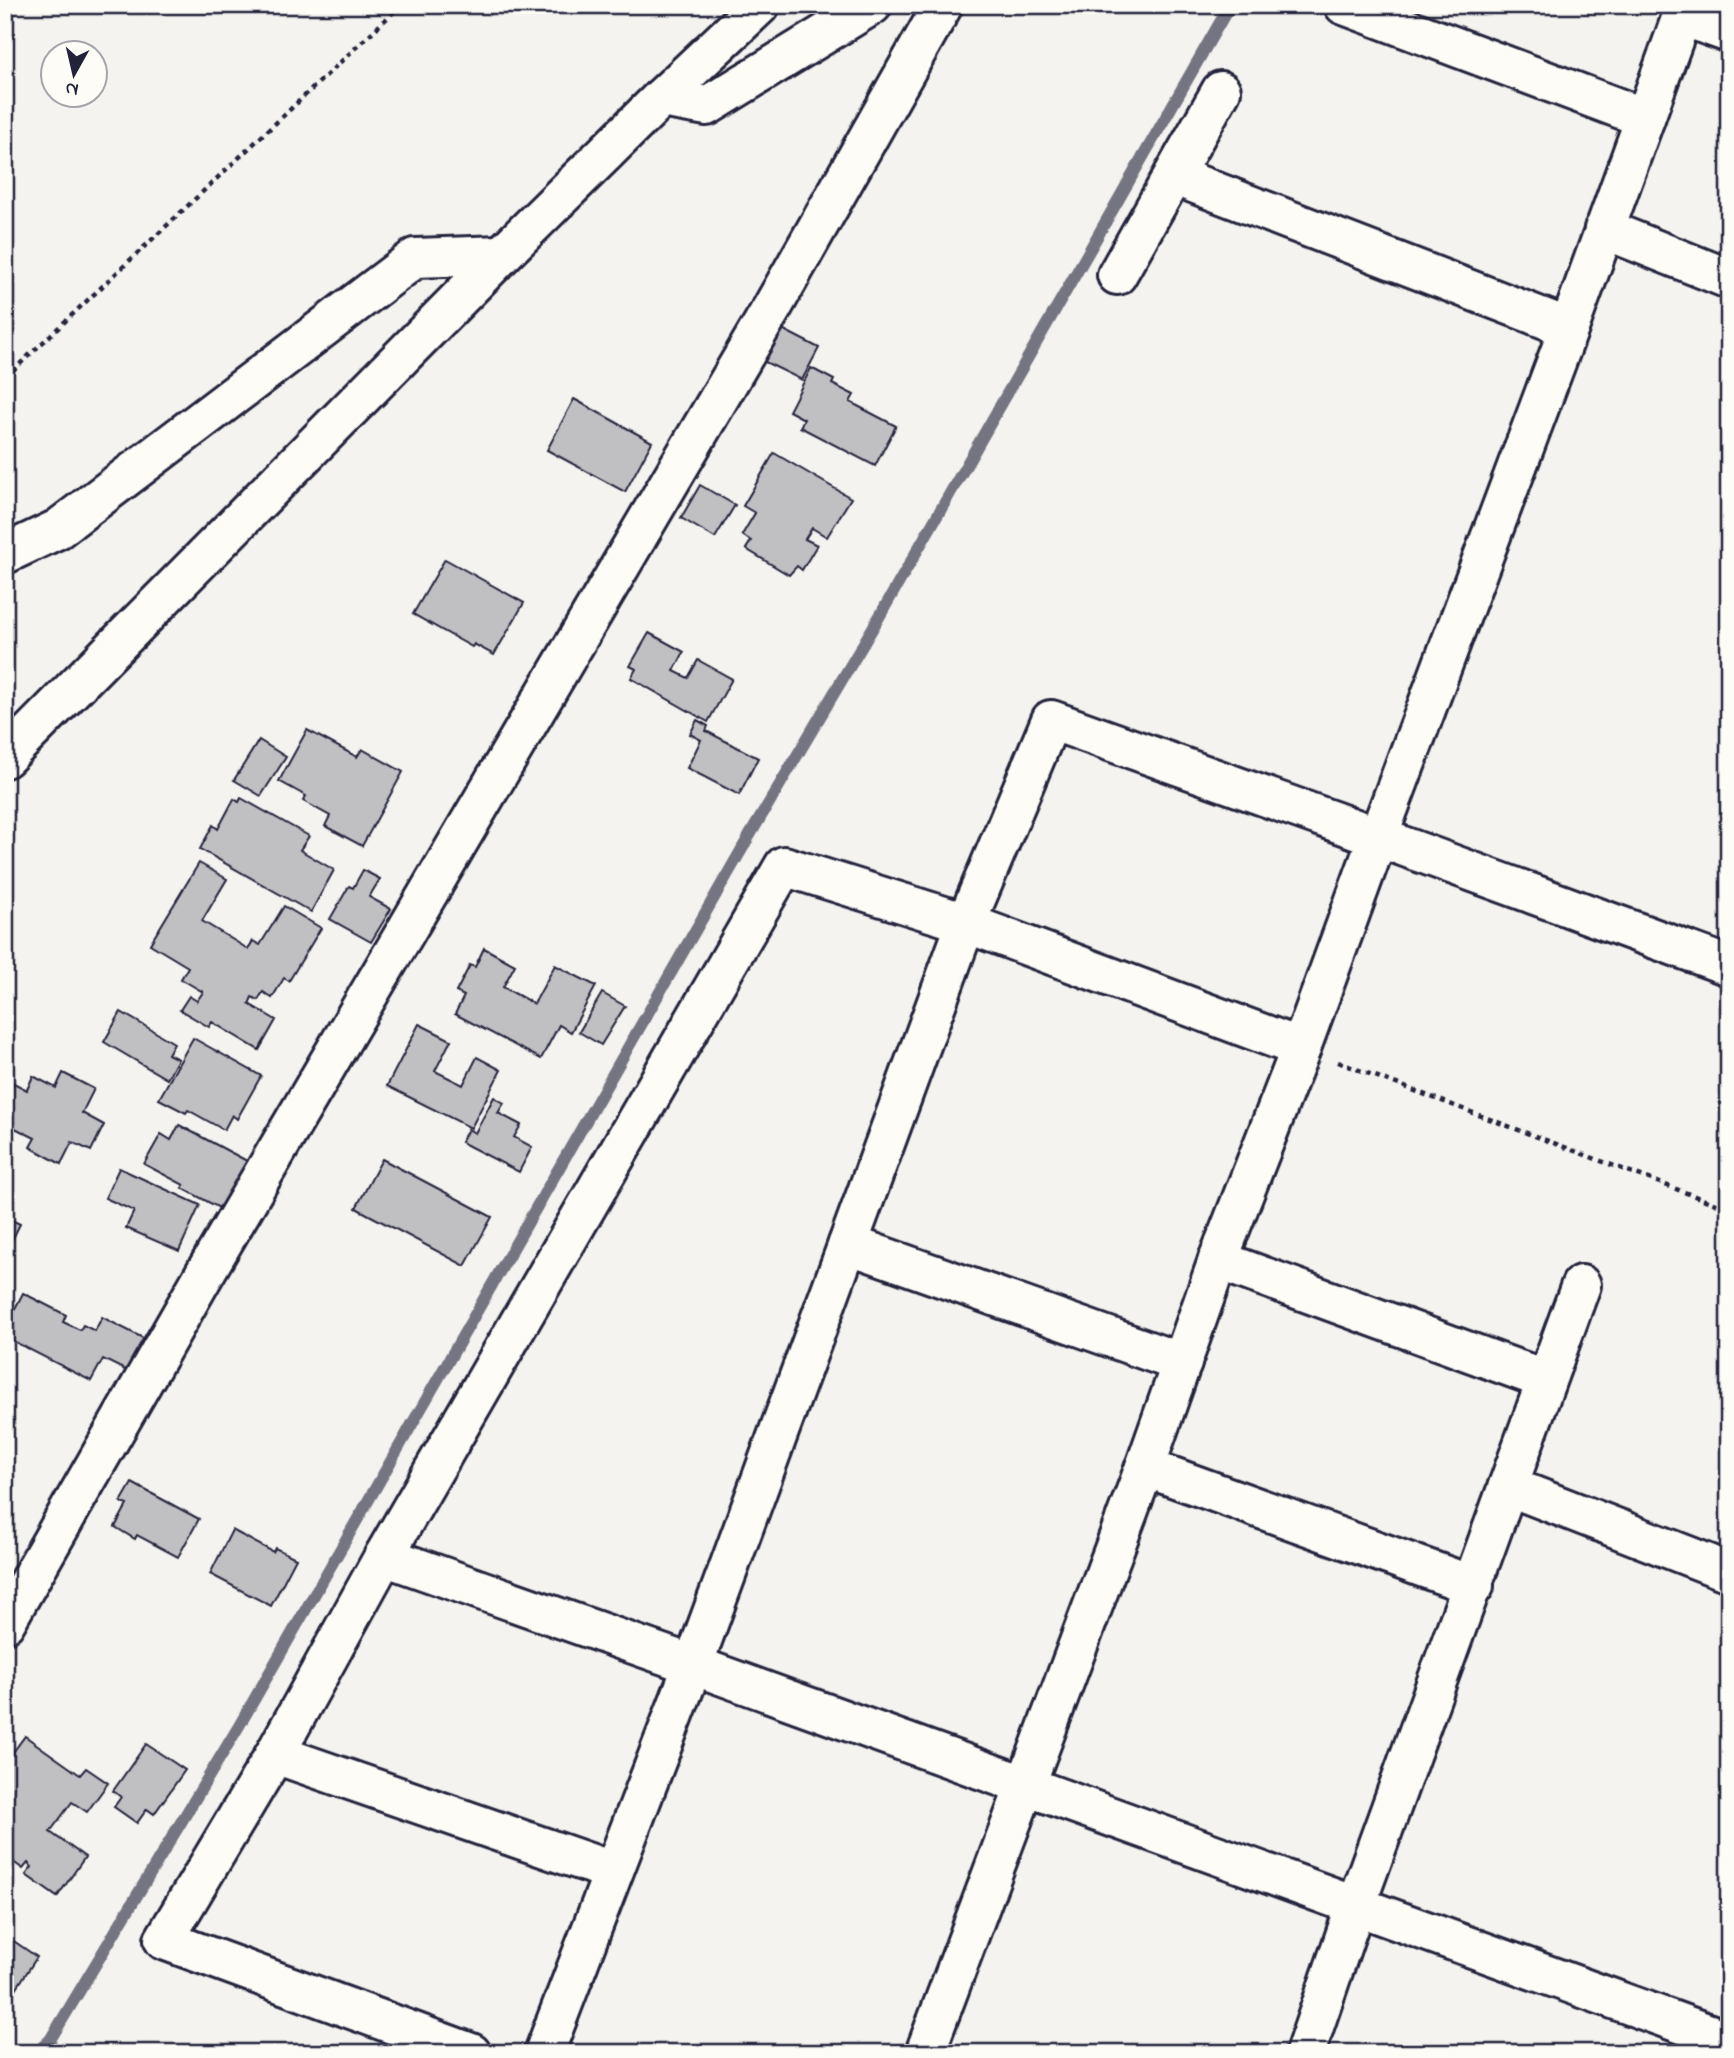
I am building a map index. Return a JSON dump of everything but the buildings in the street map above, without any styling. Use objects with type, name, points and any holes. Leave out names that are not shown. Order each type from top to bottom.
[{"type":"street","points":[[5,758],[502,255],[660,98],[760,5]]},
{"type":"street","points":[[660,98],[707,106],[872,5]]},
{"type":"street","points":[[5,1623],[205,1273],[772,308],[943,5]]},
{"type":"street","points":[[1344,5],[1645,118]]},
{"type":"street","points":[[925,2053],[1569,328],[1684,11],[1729,33]]},
{"type":"street","points":[[1117,275],[1221,91]]},
{"type":"street","points":[[1174,176],[1569,328]]},
{"type":"street","points":[[1604,229],[1729,279]]},
{"type":"street","points":[[5,554],[58,529],[415,258],[502,255]]},
{"type":"street","points":[[544,2053],[693,1665],[966,923],[1051,720],[1378,837],[1725,955]]},
{"type":"street","points":[[471,2053],[164,1940],[275,1754],[384,1556],[784,866],[966,923],[1301,1048]]},
{"type":"street","points":[[848,1244],[1182,1363]]},
{"type":"street","points":[[1219,1260],[1546,1380]]},
{"type":"street","points":[[1305,2053],[1355,1907],[1474,1586],[1581,1284]]},
{"type":"street","points":[[1145,1467],[1474,1586]]},
{"type":"street","points":[[1508,1486],[1729,1572]]},
{"type":"street","points":[[384,1556],[693,1665],[1729,2041]]},
{"type":"street","points":[[275,1754],[612,1871]]},
{"type":"path","points":[[5,378],[401,5]]},
{"type":"path","points":[[1301,1048],[1729,1209]]},
{"type":"waterway","points":[[36,2053],[50,2040],[239,1726],[1230,5]]}]
